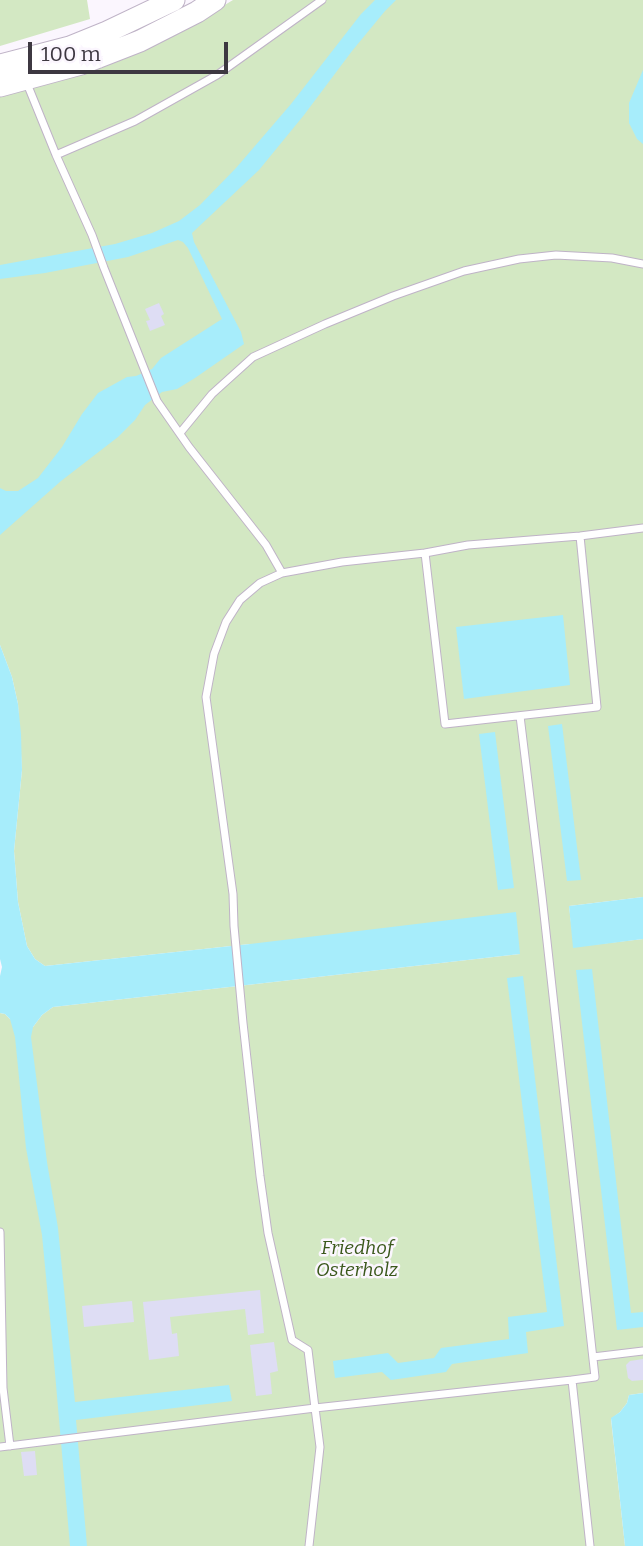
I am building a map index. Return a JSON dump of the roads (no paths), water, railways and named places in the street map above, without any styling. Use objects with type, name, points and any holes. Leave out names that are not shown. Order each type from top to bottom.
[{"type":"main road","points":[[0,65],[70,47],[174,0]]},
{"type":"main road","points":[[0,86],[81,64],[139,41],[215,0]]},
{"type":"lane","points":[[56,155],[135,121],[217,75],[322,0]]},
{"type":"lane","points":[[25,80],[92,235],[157,401],[266,545],[282,573]]},
{"type":"lane","points":[[180,433],[212,394],[253,357],[393,296],[464,271],[519,259],[556,255],[612,258],[643,264]]},
{"type":"lane","points":[[309,1546],[320,1447],[308,1350],[292,1340],[268,1233],[260,1176],[240,992],[233,894],[206,697],[214,654],[226,622],[240,600],[260,583],[282,573],[468,545],[643,528]]},
{"type":"lane","points":[[425,552],[445,724],[597,706],[580,536]]},
{"type":"lane","points":[[0,1447],[595,1377],[520,716]]},
{"type":"lane","points":[[0,1232],[3,1388],[10,1446]]},
{"type":"lane","points":[[593,1357],[643,1351]]},
{"type":"lane","points":[[572,1380],[590,1546]]},
{"type":"water","points":[[375,0],[396,0],[352,51],[259,170],[192,233],[194,242],[241,332],[244,344],[195,378],[177,389],[162,392],[145,405],[118,437],[61,481],[0,535],[0,488],[18,491],[38,478],[98,393],[127,377],[152,369],[161,358],[222,319],[188,248],[178,240],[128,257],[45,273],[0,279],[0,265],[115,244],[152,233],[179,221],[200,205],[236,168]]},
{"type":"water","points":[[643,70],[643,144],[637,139],[629,123],[629,103]]},
{"type":"water","points":[[563,615],[570,685],[464,699],[456,627]]},
{"type":"water","points":[[0,645],[12,677],[21,734],[22,770],[14,851],[18,902],[27,946],[35,959],[45,966],[516,912],[520,954],[53,1007],[42,1015],[33,1027],[31,1037],[58,1228],[75,1402],[229,1385],[232,1401],[76,1420],[87,1546],[70,1546],[42,1235],[26,1148],[15,1037],[10,1019],[0,1013]]},
{"type":"water","points":[[562,724],[581,880],[567,881],[548,726]]},
{"type":"water","points":[[495,732],[514,888],[498,890],[479,734]]},
{"type":"water","points":[[643,897],[643,939],[573,948],[569,906]]},
{"type":"water","points":[[592,969],[631,1313],[643,1312],[643,1327],[617,1330],[576,970]]},
{"type":"water","points":[[523,976],[564,1326],[526,1332],[528,1353],[452,1364],[446,1372],[391,1380],[382,1372],[335,1378],[333,1361],[388,1353],[398,1363],[434,1358],[441,1348],[509,1339],[508,1317],[547,1312],[507,978]]},
{"type":"water","points":[[643,1393],[643,1546],[625,1546],[611,1418],[620,1412],[629,1395]]},
{"type":"park label","name":"Friedhof Osterholz","points":[[357,1260]]}]
